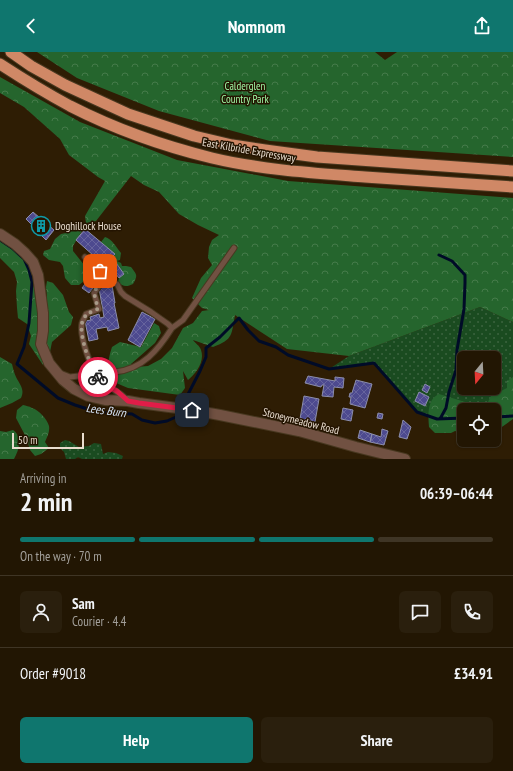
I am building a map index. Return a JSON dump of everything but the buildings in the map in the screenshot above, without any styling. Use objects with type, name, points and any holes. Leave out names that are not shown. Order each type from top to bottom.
[{"type":"highway","name":"East Kilbride Expressway","points":[[11,52],[31,66],[65,85],[128,114],[194,136],[232,145],[317,156],[513,171]]},
{"type":"highway","name":"East Kilbride Expressway","points":[[0,64],[48,94],[115,127],[151,140],[213,158],[309,173],[513,188]]},
{"type":"street","points":[[0,234],[25,253],[33,262],[38,275],[43,313],[41,344],[49,362],[63,380],[74,389],[88,396],[105,400],[128,401]]},
{"type":"street","name":"Stoneymeadow Road","points":[[128,401],[192,410],[299,431],[405,459]]},
{"type":"lane","points":[[57,372],[70,377],[83,376],[94,371],[102,373],[120,372],[136,367],[146,360],[157,350],[172,328],[183,320],[234,248]]},
{"type":"lane","points":[[85,257],[93,262],[100,271],[103,281]]},
{"type":"lane","points":[[128,401],[117,391],[107,386],[100,380],[88,360],[82,333],[82,323],[86,314],[98,309],[94,293],[97,287],[103,281],[117,284],[125,296],[151,312],[172,328]]},
{"type":"green space","name":"Calderglen Country Park","points":[[37,52],[375,52],[385,60],[397,52],[513,52],[513,157],[270,141],[159,111],[77,78]]},
{"type":"green space","points":[[0,77],[80,122],[177,160],[288,181],[513,198],[513,322],[480,307],[349,356],[287,349],[235,315],[230,336],[220,344],[213,347],[193,340],[199,346],[202,359],[197,371],[188,380],[183,371],[185,388],[180,395],[128,388],[109,380],[108,364],[112,347],[120,342],[141,347],[154,323],[159,326],[161,333],[155,343],[131,364],[136,367],[148,366],[161,359],[172,348],[183,328],[193,323],[202,311],[209,310],[202,308],[192,298],[201,278],[212,265],[208,258],[209,247],[212,240],[219,235],[179,214],[159,192],[144,185],[131,176],[96,221],[86,223],[85,216],[105,181],[69,155],[60,139],[24,107],[0,93]]},
{"type":"green space","points":[[81,226],[83,229],[73,246],[73,251],[85,266],[85,276],[84,281],[79,285],[71,285],[65,278],[63,266],[60,262],[49,260],[43,255],[44,251],[50,249],[55,239],[61,234],[66,233],[74,227]]},
{"type":"green space","points":[[105,237],[112,241],[121,253],[120,260],[117,261],[121,263],[122,266],[131,267],[135,272],[136,277],[133,284],[125,286],[118,282],[119,278],[124,274],[114,260],[112,262],[111,259],[114,254],[101,242]]},
{"type":"green space","points":[[0,238],[14,248],[29,266],[38,300],[44,302],[47,296],[47,281],[53,283],[63,295],[69,312],[73,317],[71,325],[52,342],[50,352],[43,365],[29,344],[31,336],[27,324],[18,318],[16,291],[17,282],[14,272],[0,258]]},
{"type":"green space","points":[[480,307],[513,322],[513,416],[501,412],[501,403],[457,403],[457,412],[437,419],[417,412],[374,363],[329,369],[349,356]]},
{"type":"green space","points":[[0,357],[12,364],[15,374],[22,387],[22,395],[21,398],[0,408]]},
{"type":"green space","points":[[513,377],[513,419],[501,428],[501,403],[484,403],[488,402],[493,395],[501,395],[501,391],[507,388],[507,381]]},
{"type":"green space","points":[[439,394],[468,403],[457,403],[457,431],[435,433],[429,427],[430,404],[435,396]]},
{"type":"green space","points":[[23,405],[29,406],[40,413],[49,426],[49,432],[45,442],[49,448],[41,454],[35,456],[30,450],[27,439],[16,418],[17,410]]},
{"type":"green space","points":[[13,430],[18,436],[19,440],[19,448],[16,455],[14,459],[0,459],[0,431],[6,432]]},
{"type":"green space","points":[[65,440],[79,447],[89,446],[94,443],[101,444],[103,454],[108,452],[123,456],[122,459],[82,459],[78,457],[75,459],[66,459],[64,452],[60,448],[60,443]]},
{"type":"waterway","name":"Lees Burn","points":[[0,240],[24,259],[32,282],[29,323],[24,347],[17,364],[58,398],[97,412],[132,414],[142,420],[155,423],[167,421],[176,417],[179,411]]},
{"type":"waterway","points":[[439,255],[452,261],[465,275],[464,309],[457,350],[456,370],[446,408],[440,419]]},
{"type":"waterway","name":"Lees Burn","points":[[182,406],[206,357],[206,348],[220,337],[239,318],[259,341],[276,347],[288,355],[329,369],[374,363],[417,412],[437,419],[457,418]]},
{"type":"waterway","name":"Lees Burn","points":[[501,417],[513,416]]},
{"type":"way so far","points":[[98,377],[88,360],[82,333],[82,323],[86,314],[98,309],[94,293],[103,281],[100,271]]},
{"type":"place","name":"Doghillock House","points":[[41,226]]},
{"type":"route","points":[[98,377],[107,386],[117,391],[128,401],[192,410]]}]
